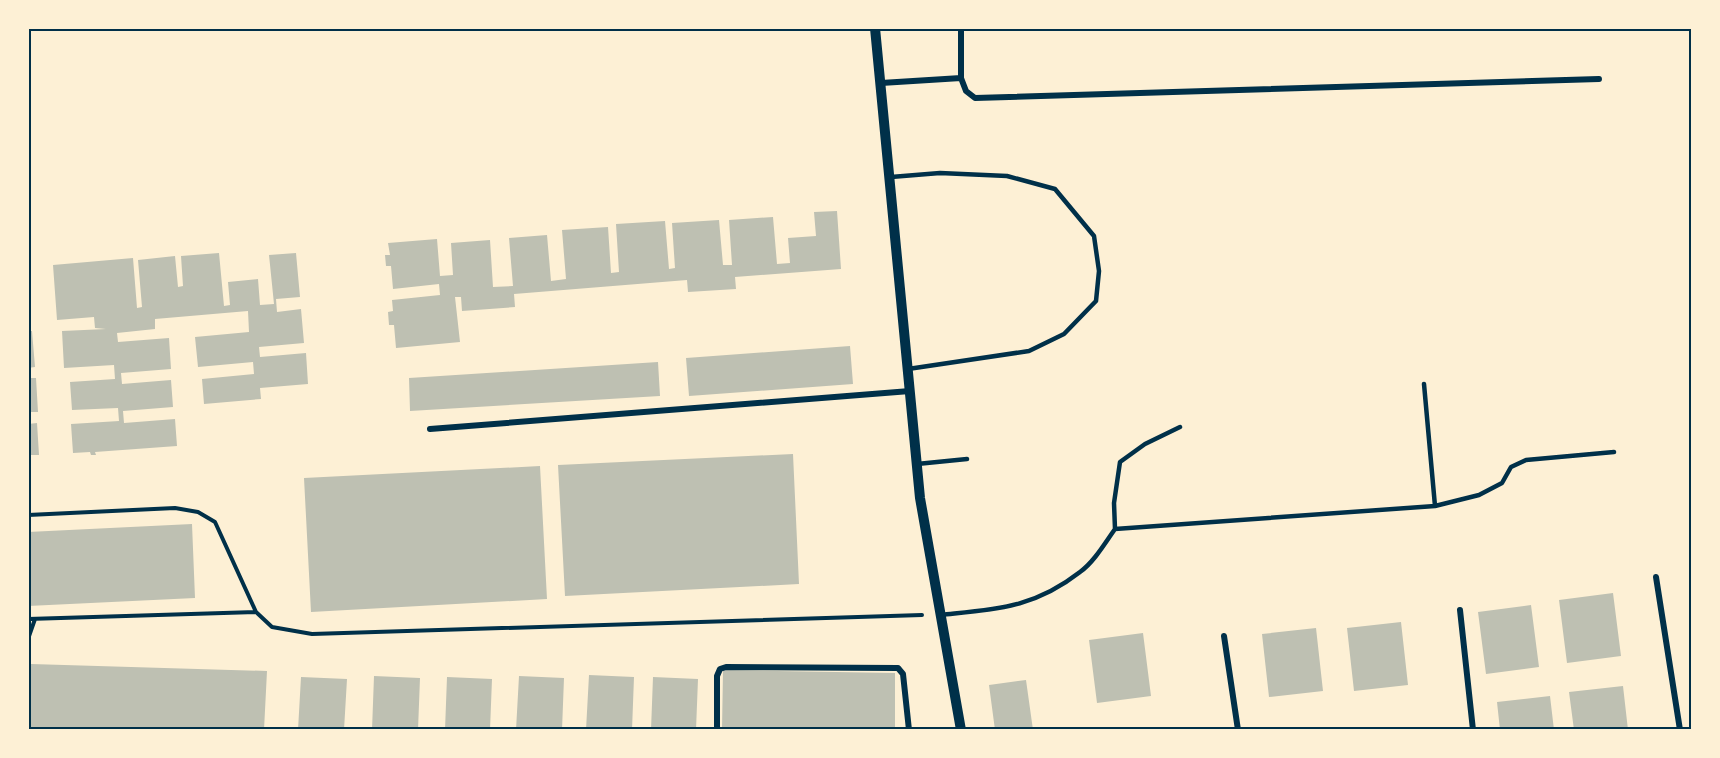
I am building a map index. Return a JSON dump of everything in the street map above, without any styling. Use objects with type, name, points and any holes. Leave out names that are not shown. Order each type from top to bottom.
[{"type":"street","points":[[875,28],[920,498],[961,729]]},
{"type":"street","points":[[961,28],[961,78],[966,91],[975,98],[1599,79]]},
{"type":"street","points":[[881,83],[961,78]]},
{"type":"street","points":[[430,429],[910,391]]},
{"type":"street","points":[[1656,578],[1680,729]]},
{"type":"street","points":[[1460,610],[1473,729]]},
{"type":"street","points":[[1224,636],[1238,729]]},
{"type":"street","points":[[717,729],[717,676],[720,669],[726,667],[897,668],[903,674],[909,729]]},
{"type":"lane","points":[[891,177],[940,174],[1007,176],[1055,189],[1094,236],[1099,271],[1096,301],[1064,334],[1029,351],[908,369]]},
{"type":"lane","points":[[1425,384],[1435,506]]},
{"type":"lane","points":[[941,615],[1009,608],[1035,600],[1082,571],[1115,529],[1114,503],[1120,462],[1145,444],[1180,426]]},
{"type":"lane","points":[[1115,529],[1435,506],[1479,495],[1502,483],[1510,466],[1526,460],[1614,452]]},
{"type":"lane","points":[[917,464],[967,459]]},
{"type":"path","points":[[28,515],[175,508],[198,512],[215,522],[256,612],[272,627],[312,634],[941,615]]},
{"type":"path","points":[[28,619],[256,612]]},
{"type":"path","points":[[28,639],[35,618]]},
{"type":"building","points":[[837,211],[841,269],[735,277],[736,289],[688,292],[687,280],[514,294],[515,307],[462,311],[461,297],[455,297],[460,342],[396,348],[394,325],[389,325],[388,312],[393,311],[392,300],[440,295],[439,284],[393,289],[391,266],[386,266],[385,255],[390,255],[388,243],[437,239],[440,276],[453,275],[451,243],[490,240],[493,287],[513,286],[509,238],[547,235],[551,281],[566,279],[562,230],[608,227],[611,273],[619,272],[616,224],[665,221],[669,269],[675,268],[672,223],[719,220],[723,265],[732,265],[729,220],[773,217],[777,264],[790,263],[788,238],[816,236],[814,212]]},
{"type":"building","points":[[219,253],[224,306],[230,305],[228,282],[258,279],[260,305],[274,304],[269,255],[296,253],[300,297],[276,299],[277,312],[301,309],[304,343],[259,347],[260,357],[306,353],[308,384],[260,388],[261,399],[204,404],[202,379],[254,374],[253,362],[198,367],[195,337],[249,332],[248,311],[155,319],[155,329],[117,333],[118,342],[169,338],[171,369],[121,373],[122,384],[171,380],[173,407],[123,411],[124,423],[175,419],[177,446],[95,452],[96,455],[91,455],[90,452],[73,453],[71,424],[119,421],[118,408],[72,410],[70,382],[115,379],[114,365],[64,368],[62,331],[106,329],[95,328],[94,317],[57,320],[53,265],[133,258],[137,308],[142,307],[138,260],[175,256],[178,287],[183,286],[181,256]]},
{"type":"building","points":[[28,331],[32,331],[35,367],[28,368]]},
{"type":"building","points":[[850,346],[853,384],[689,396],[686,358]]},
{"type":"building","points":[[658,362],[660,396],[410,411],[409,378]]},
{"type":"building","points":[[28,378],[36,378],[38,412],[28,412]]},
{"type":"building","points":[[37,423],[39,455],[28,455],[28,424]]},
{"type":"building","points":[[793,454],[799,584],[565,596],[558,465]]},
{"type":"building","points":[[540,466],[547,599],[311,612],[304,478]]},
{"type":"building","points":[[192,524],[195,598],[28,606],[28,532]]},
{"type":"building","points":[[1613,593],[1621,656],[1567,663],[1559,600]]},
{"type":"building","points":[[1531,605],[1539,667],[1486,674],[1478,612]]},
{"type":"building","points":[[1401,622],[1408,685],[1354,691],[1347,628]]},
{"type":"building","points":[[1316,628],[1323,691],[1269,697],[1262,634]]},
{"type":"building","points":[[1143,633],[1151,696],[1097,703],[1089,640]]},
{"type":"building","points":[[31,664],[267,671],[264,730],[29,730]]},
{"type":"building","points":[[723,670],[895,673],[895,730],[722,730]]},
{"type":"building","points":[[589,675],[634,677],[632,730],[586,730]]},
{"type":"building","points":[[374,676],[420,678],[418,730],[372,730]]},
{"type":"building","points":[[519,676],[564,678],[562,730],[516,730]]},
{"type":"building","points":[[301,677],[347,679],[344,730],[298,730]]},
{"type":"building","points":[[447,677],[492,679],[490,730],[445,730]]},
{"type":"building","points":[[653,677],[698,679],[696,730],[651,730]]},
{"type":"building","points":[[1026,680],[1033,730],[995,730],[989,685]]},
{"type":"building","points":[[1623,686],[1628,730],[1574,730],[1569,692]]},
{"type":"building","points":[[1550,696],[1554,730],[1500,730],[1497,702]]}]
